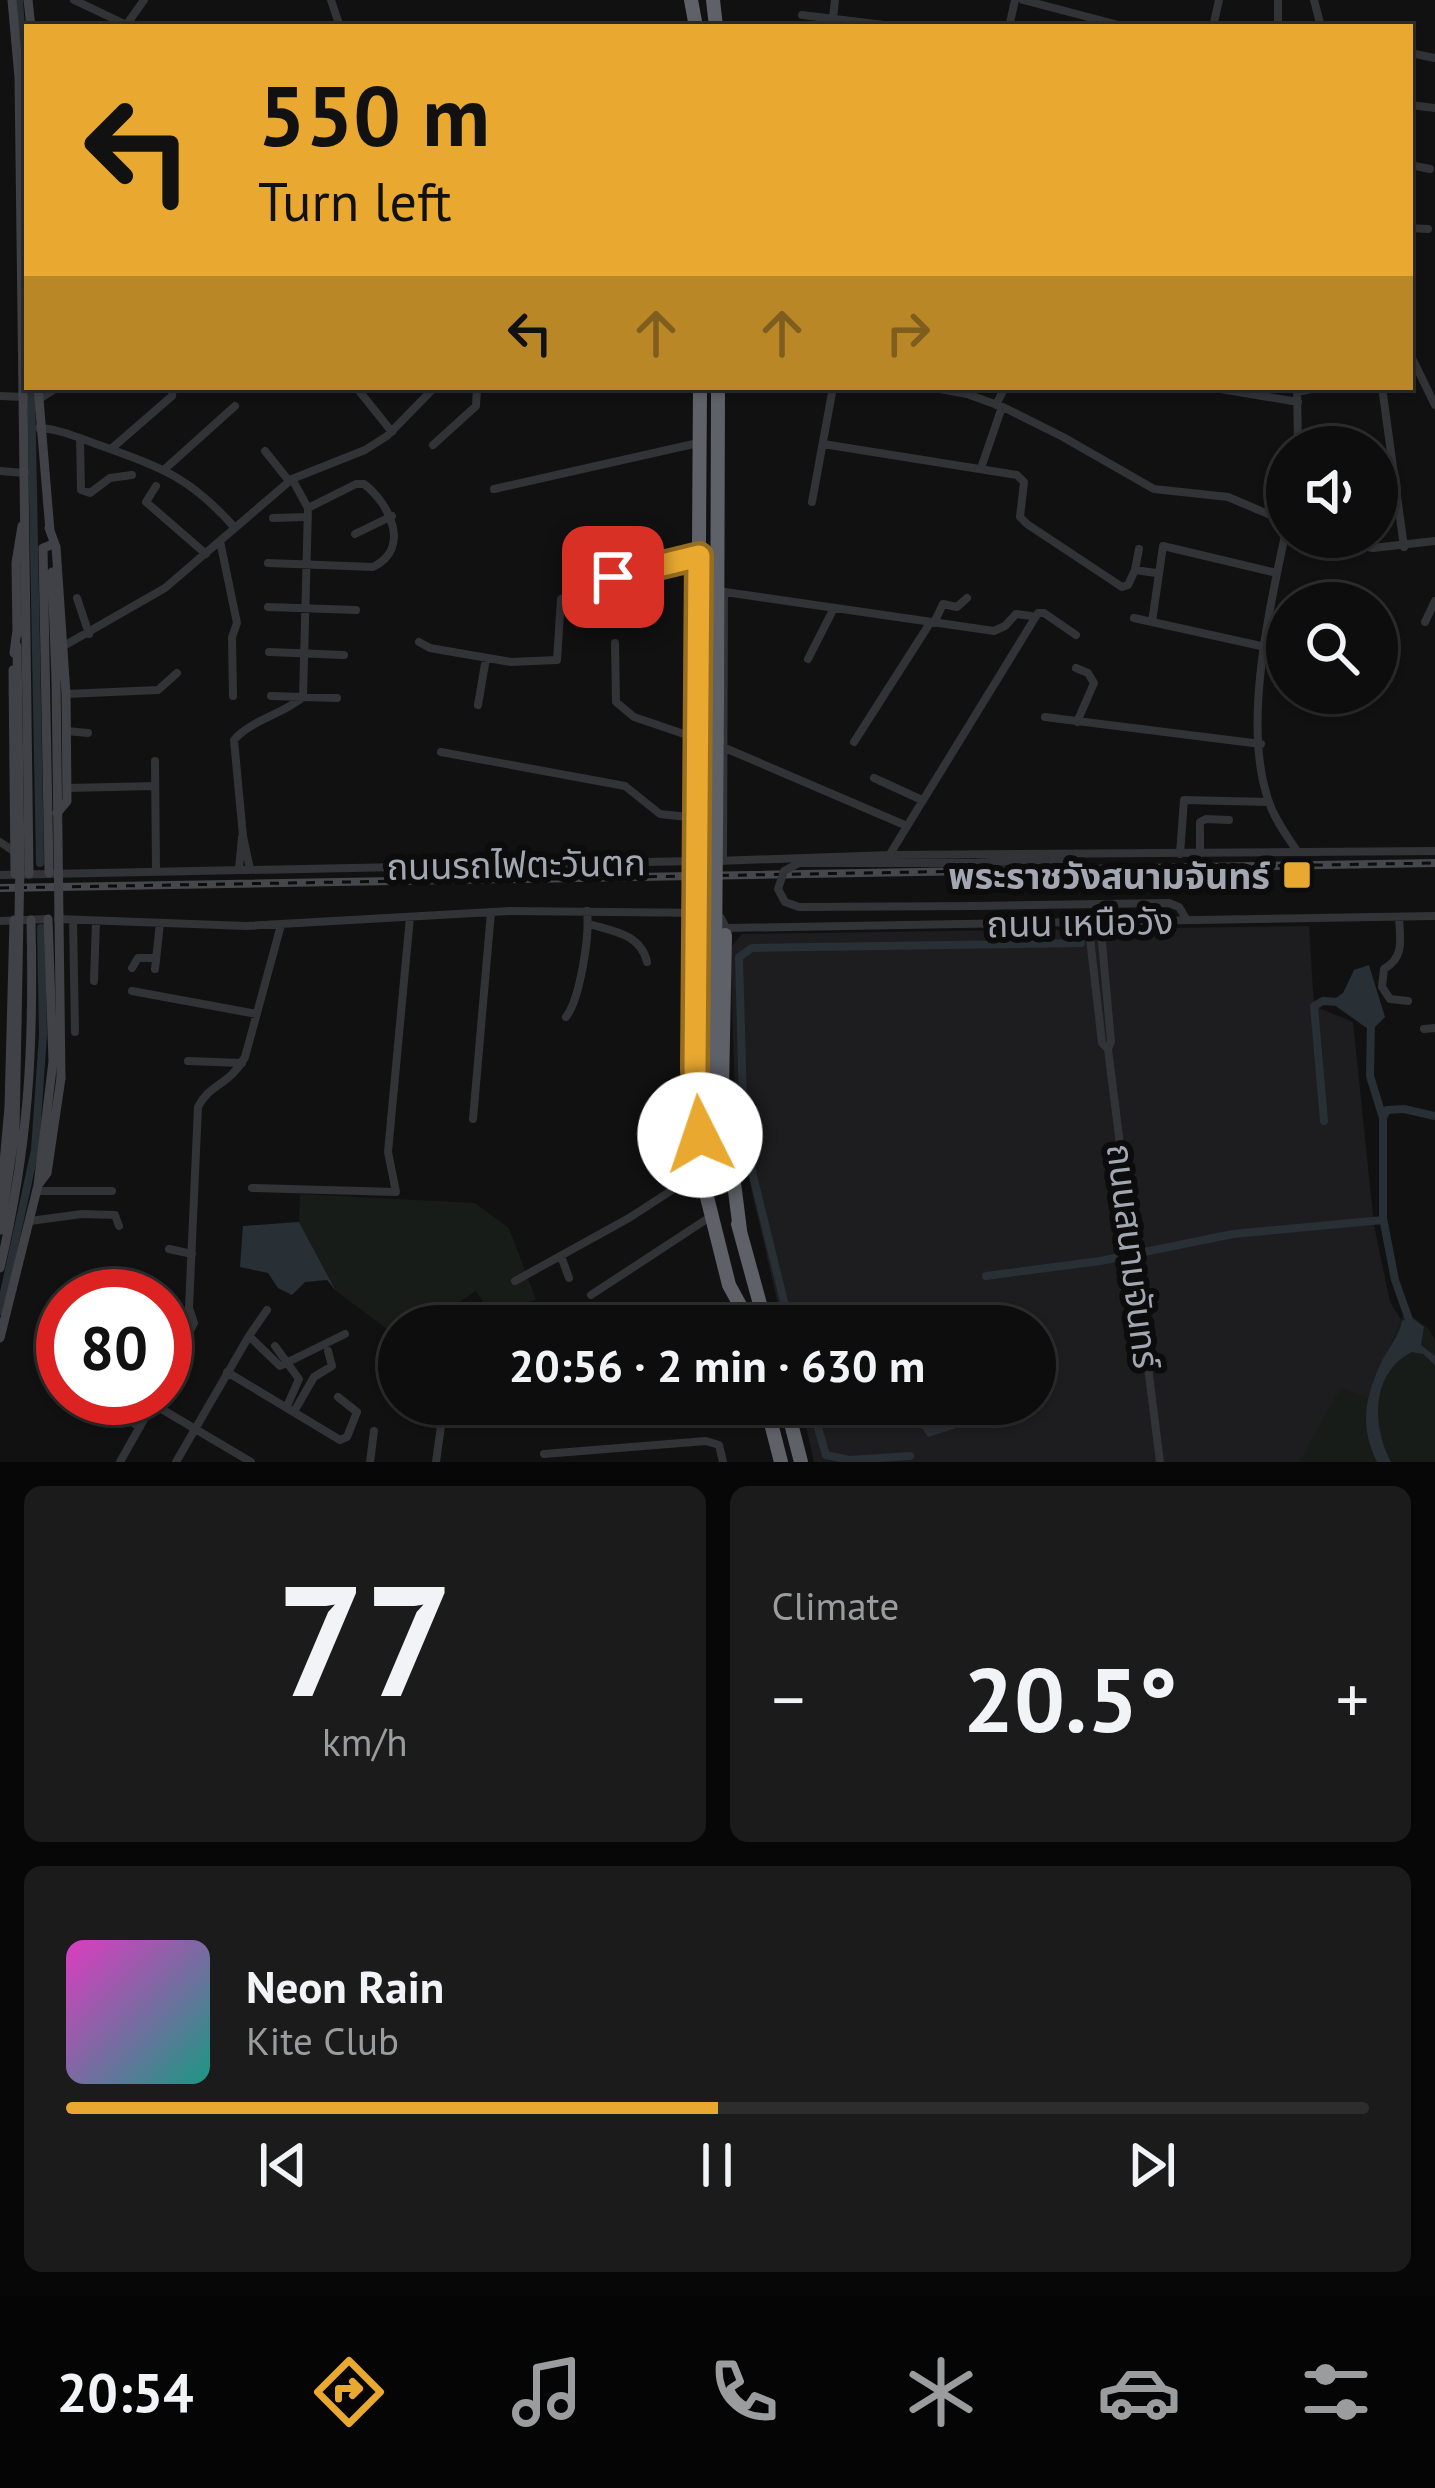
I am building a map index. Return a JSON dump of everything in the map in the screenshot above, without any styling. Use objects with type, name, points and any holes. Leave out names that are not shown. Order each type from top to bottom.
[{"type":"highway","points":[[700,390],[696,1090],[706,1168],[740,1305]]},
{"type":"highway","points":[[718,390],[721,591],[714,1089],[722,1162],[760,1305]]},
{"type":"highway","points":[[692,913],[689,1103],[700,1172],[738,1305]]},
{"type":"highway","points":[[725,932],[722,1089],[740,1230]]},
{"type":"highway","points":[[771,1425],[781,1462]]},
{"type":"highway","points":[[791,1425],[801,1462]]},
{"type":"street","points":[[12,0],[19,77],[29,874]]},
{"type":"street","points":[[74,0],[125,24]]},
{"type":"street","points":[[802,15],[832,23],[835,0]]},
{"type":"street","points":[[1019,0],[1114,24]]},
{"type":"street","points":[[1265,0],[1278,2]]},
{"type":"street","points":[[1413,166],[1430,169]]},
{"type":"street","points":[[1413,228],[1428,229]]},
{"type":"street","points":[[1413,360],[1435,405]]},
{"type":"street","points":[[111,449],[172,396],[173,390]]},
{"type":"street","points":[[358,390],[392,432]]},
{"type":"street","points":[[60,648],[145,602],[290,480],[365,450],[392,432],[432,390]]},
{"type":"street","points":[[433,445],[476,406],[477,390]]},
{"type":"street","points":[[812,502],[832,390]]},
{"type":"street","points":[[946,390],[1000,406],[1146,486],[1228,496],[1266,513]]},
{"type":"street","points":[[981,468],[1004,390]]},
{"type":"street","points":[[1247,390],[1297,394],[1298,426]]},
{"type":"street","points":[[1382,390],[1404,547]]},
{"type":"street","points":[[39,393],[66,694],[65,806],[48,821]]},
{"type":"street","points":[[0,396],[24,397]]},
{"type":"street","points":[[166,468],[235,406]]},
{"type":"street","points":[[39,428],[166,468],[199,491],[235,528]]},
{"type":"street","points":[[80,438],[81,490],[90,493],[110,478],[132,475]]},
{"type":"street","points":[[494,489],[700,443]]},
{"type":"street","points":[[823,444],[1022,477],[1020,514],[1027,524],[1123,586],[1135,570],[1139,549]]},
{"type":"street","points":[[250,868],[234,740],[303,697],[306,653],[308,513],[290,480],[265,451]]},
{"type":"street","points":[[0,471],[26,473]]},
{"type":"street","points":[[268,563],[373,567],[382,562],[395,538],[392,516],[364,484],[356,484],[308,513],[273,518]]},
{"type":"street","points":[[155,486],[146,502],[206,554]]},
{"type":"street","points":[[3,1196],[15,1132],[20,862],[16,563],[26,496]]},
{"type":"street","points":[[355,534],[392,516]]},
{"type":"street","points":[[37,1188],[47,1173],[62,1078],[56,680],[60,648],[56,547],[49,528]]},
{"type":"street","points":[[220,541],[237,622],[232,637],[233,696]]},
{"type":"street","points":[[1398,547],[1435,541]]},
{"type":"street","points":[[49,873],[43,548],[51,545]]},
{"type":"street","points":[[1156,573],[1165,546],[1277,573]]},
{"type":"street","points":[[1280,558],[1262,646],[1261,744],[1269,802],[1298,853]]},
{"type":"street","points":[[419,642],[430,649],[486,658],[557,660],[561,599],[613,577],[699,560],[693,601],[688,861]]},
{"type":"street","points":[[1135,570],[1160,576],[1151,622]]},
{"type":"street","points":[[723,861],[721,591],[994,631],[1016,614],[1031,616]]},
{"type":"street","points":[[76,598],[89,634]]},
{"type":"street","points":[[854,742],[943,604],[957,607],[968,598]]},
{"type":"street","points":[[1425,622],[1435,601]]},
{"type":"street","points":[[268,607],[356,610]]},
{"type":"street","points":[[808,659],[834,608]]},
{"type":"street","points":[[890,855],[1038,613],[1076,635]]},
{"type":"street","points":[[1134,618],[1262,646]]},
{"type":"street","points":[[15,874],[13,662],[17,630]]},
{"type":"street","points":[[615,643],[618,705],[648,723],[690,736]]},
{"type":"street","points":[[268,652],[344,655]]},
{"type":"street","points":[[478,705],[486,658]]},
{"type":"street","points":[[1076,668],[1094,682],[1077,722]]},
{"type":"street","points":[[66,694],[158,690],[177,673]]},
{"type":"street","points":[[271,696],[337,698]]},
{"type":"street","points":[[1045,718],[1261,744]]},
{"type":"street","points":[[66,731],[88,733]]},
{"type":"street","points":[[725,748],[907,826]]},
{"type":"street","points":[[441,752],[625,786],[660,814],[688,821],[712,820],[724,827]]},
{"type":"street","points":[[155,761],[156,871]]},
{"type":"street","points":[[874,778],[922,800]]},
{"type":"street","points":[[0,782],[28,782]]},
{"type":"street","points":[[47,789],[155,786]]},
{"type":"street","points":[[1180,854],[1184,800],[1269,802]]},
{"type":"street","points":[[1200,854],[1200,822],[1229,820]]},
{"type":"street","points":[[239,869],[243,836]]},
{"type":"street","points":[[0,842],[14,854],[29,856]]},
{"type":"street","points":[[48,846],[64,873]]},
{"type":"street","name":"ถนนรถไฟตะวันตก","points":[[0,874],[890,855],[1435,851]]},
{"type":"street","points":[[1075,855],[1048,862],[799,863],[780,877],[778,889],[785,902],[799,907],[1169,903],[1179,907],[1187,920]]},
{"type":"street","points":[[566,1017],[573,1009],[589,924],[587,911]]},
{"type":"street","points":[[0,920],[281,925],[587,911],[710,913],[721,918],[725,932],[710,946],[692,936]]},
{"type":"street","points":[[473,1119],[491,912]]},
{"type":"street","name":"ถนน เหนือวัง","points":[[725,932],[1435,916]]},
{"type":"street","points":[[252,1188],[396,1192],[388,1152],[410,917]]},
{"type":"street","points":[[1400,917],[1400,952],[1382,978],[1390,999],[1408,1001]]},
{"type":"street","points":[[0,1338],[37,1188],[53,1061],[49,919]]},
{"type":"street","points":[[0,1230],[14,920]]},
{"type":"street","points":[[0,1268],[29,1107],[32,920]]},
{"type":"street","points":[[73,920],[75,1032]]},
{"type":"street","name":"ถนนสนามจันทร์","points":[[1100,920],[1108,1049],[1160,1462]]},
{"type":"street","points":[[94,982],[96,921]]},
{"type":"street","name":"ถนนสนามจันทร์","points":[[1088,921],[1102,1043],[1108,1049]]},
{"type":"street","points":[[132,968],[138,958],[156,963],[160,923]]},
{"type":"street","points":[[589,924],[636,941],[647,962]]},
{"type":"street","points":[[191,1269],[198,1107],[209,1091],[235,1076],[242,1063],[281,925]]},
{"type":"street","points":[[132,991],[256,1014]]},
{"type":"street","points":[[188,1060],[242,1063]]},
{"type":"street","points":[[4,1107],[29,1107]]},
{"type":"street","points":[[515,1281],[700,1172]]},
{"type":"street","points":[[37,1188],[112,1191]]},
{"type":"street","points":[[30,1221],[115,1215],[119,1226]]},
{"type":"street","points":[[591,1295],[711,1216]]},
{"type":"street","points":[[169,1249],[192,1254]]},
{"type":"street","points":[[561,1256],[569,1278]]},
{"type":"street","points":[[176,1462],[267,1310]]},
{"type":"street","points":[[249,1336],[276,1364],[286,1364],[345,1334]]},
{"type":"street","points":[[274,1346],[299,1379],[291,1408]]},
{"type":"street","points":[[291,1408],[314,1377],[332,1367],[328,1351]]},
{"type":"street","points":[[227,1372],[343,1439],[357,1410],[338,1397]]},
{"type":"street","points":[[120,1462],[140,1427],[137,1425]]},
{"type":"street","points":[[191,1425],[251,1462]]},
{"type":"street","points":[[436,1462],[441,1425]]},
{"type":"street","points":[[370,1462],[374,1431]]},
{"type":"street","points":[[544,1454],[706,1441],[719,1445],[723,1462]]},
{"type":"shaded area","points":[[1309,926],[1314,1006],[1353,1022],[1374,1225],[1390,1302],[1435,1374],[1435,1462],[814,1462],[806,1425],[1056,1425],[1056,1305],[778,1305],[736,1123],[730,948],[742,934]]},
{"type":"shaded area","points":[[1369,965],[1385,1017],[1371,1031],[1330,1002],[1343,993],[1354,970]]},
{"type":"shaded area","points":[[300,1194],[475,1203],[509,1228],[536,1300],[485,1305],[476,1291],[455,1305],[378,1305],[378,1322],[336,1291],[299,1222]]},
{"type":"shaded area","points":[[298,1222],[336,1291],[327,1280],[305,1282],[292,1295],[278,1288],[268,1273],[240,1267],[243,1226]]},
{"type":"shaded area","points":[[1405,1311],[1435,1339],[1435,1462],[1299,1462],[1341,1388],[1367,1398]]},
{"type":"shaded area","points":[[1411,1317],[1424,1327],[1421,1345],[1435,1356],[1435,1365],[1423,1354],[1412,1352],[1388,1373],[1378,1417],[1391,1462],[1377,1462],[1366,1425],[1370,1390],[1402,1321]]},
{"type":"shaded area","points":[[920,1425],[966,1425],[928,1437]]},
{"type":"waterway","points":[[19,0],[24,71]]},
{"type":"waterway","points":[[31,390],[40,863]]},
{"type":"waterway","points":[[0,1311],[35,1150],[43,1035],[41,928]]},
{"type":"waterway","points":[[785,1305],[744,1139],[739,957],[752,948],[1081,943]]},
{"type":"waterway","points":[[1324,1121],[1314,1006],[1339,1002]]},
{"type":"waterway","points":[[1371,1021],[1370,1076],[1383,1118]]},
{"type":"waterway","points":[[1411,1325],[1395,1280],[1383,1218],[1383,1118],[1387,1110],[1404,1109],[1435,1116]]},
{"type":"waterway","points":[[986,1276],[1100,1261],[1233,1234],[1383,1220]]},
{"type":"waterway","points":[[817,1425],[826,1455],[849,1460],[910,1456]]},
{"type":"railway","points":[[0,888],[1435,863]]},
{"type":"place","name":"พระราชวังสนามจันทร์","points":[[1297,875]]},
{"type":"route","points":[[613,577],[699,556],[695,1069],[700,1135]]}]
